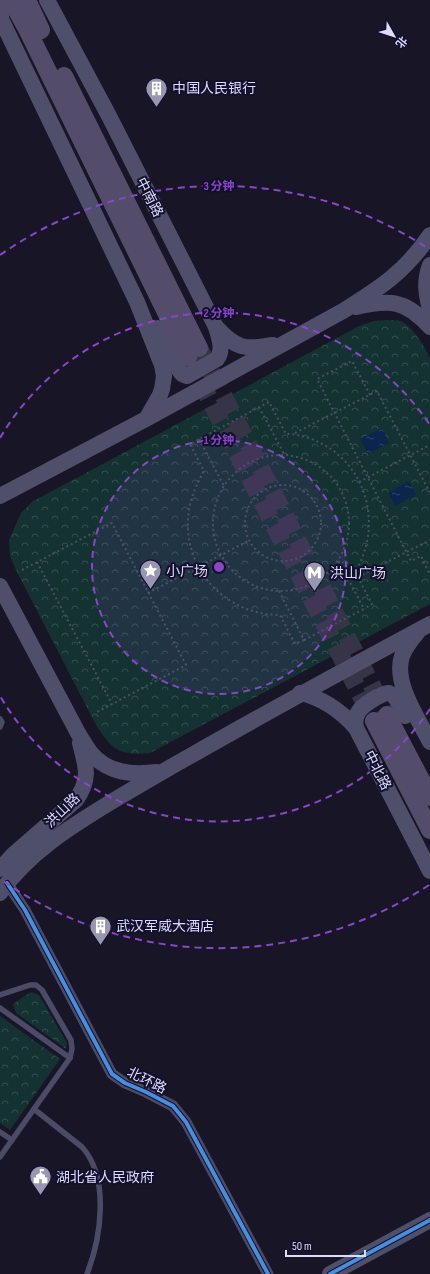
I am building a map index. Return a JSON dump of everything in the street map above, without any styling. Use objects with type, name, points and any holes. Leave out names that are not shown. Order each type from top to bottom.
[{"type":"main road","points":[[1,0],[0,17],[137,302],[162,365],[164,383],[160,395],[146,420]]},
{"type":"main road","name":"中南路","points":[[11,0],[194,352],[27,0]]},
{"type":"main road","name":"中南路","points":[[47,0],[109,116],[216,327],[232,342],[246,348],[284,343]]},
{"type":"main road","points":[[2,497],[146,420],[368,296],[399,272],[412,259],[426,240]]},
{"type":"main road","points":[[430,265],[426,275],[425,284],[430,309]]},
{"type":"main road","points":[[137,302],[149,311],[178,370],[185,376],[217,359],[219,356],[221,346],[216,327]]},
{"type":"main road","points":[[343,311],[384,302],[396,304],[410,308],[430,327]]},
{"type":"main road","points":[[0,586],[78,734],[91,753],[99,760],[124,773],[132,774],[161,772]]},
{"type":"main road","points":[[424,627],[402,655],[400,672],[402,687],[429,740]]},
{"type":"main road","name":"洪山路","points":[[2,882],[40,850],[90,815],[161,772],[300,693],[424,627]]},
{"type":"main road","name":"中北路","points":[[300,693],[329,704],[346,717],[356,728],[430,871]]},
{"type":"main road","points":[[356,728],[356,717],[359,710],[368,702],[387,693],[392,695],[397,700],[411,728],[429,740]]},
{"type":"main road","name":"中北路","points":[[430,797],[380,718],[430,830]]},
{"type":"main road","name":"洪山路","points":[[2,882],[14,854],[76,800],[80,794],[85,782],[86,769],[78,734]]},
{"type":"main road","points":[[330,1274],[430,1220]]},
{"type":"street","name":"北环路","points":[[2,882],[25,910],[112,1074],[125,1083],[173,1106],[182,1116],[268,1274]]},
{"type":"lane","points":[[0,719],[2,722],[0,727]]},
{"type":"lane","points":[[0,995],[30,985],[36,985],[42,990],[71,1040],[72,1049],[70,1058],[0,1157]]},
{"type":"lane","points":[[0,1008],[70,1058]]},
{"type":"lane","points":[[34,1109],[82,1147],[93,1162],[99,1185],[100,1214],[96,1242],[87,1274]]},
{"type":"lane","points":[[0,1132],[12,1140]]},
{"type":"path","points":[[370,394],[352,361],[317,379],[411,561],[420,556],[430,575]]},
{"type":"path","points":[[294,434],[377,391],[430,493]]},
{"type":"path","points":[[269,402],[286,434],[294,434],[319,442],[332,450],[343,459],[360,482],[367,503],[370,524],[365,553],[356,572],[372,604],[295,644],[280,615],[263,614],[236,605],[224,597],[209,583],[198,566],[192,552],[188,538],[187,524],[192,496],[204,471],[190,444],[269,402]]},
{"type":"path","points":[[259,407],[284,454]]},
{"type":"path","points":[[199,439],[224,486]]},
{"type":"path","points":[[360,482],[430,445]]},
{"type":"path","points":[[284,454],[296,456],[318,465],[327,472],[342,491],[349,514],[347,538],[338,560],[331,569],[313,583],[296,589],[279,591],[267,590],[245,581],[227,565],[216,544],[213,520],[214,508],[224,486],[231,477],[250,462],[272,455],[284,454]]},
{"type":"path","points":[[283,484],[294,486],[304,490],[318,507],[321,522],[318,538],[312,547],[304,554],[294,559],[284,561],[273,560],[263,556],[248,540],[244,522],[246,513],[249,504],[254,497],[263,490],[283,484]]},
{"type":"path","points":[[22,570],[112,523],[186,665],[97,712]]},
{"type":"path","points":[[148,593],[248,540]]},
{"type":"path","points":[[358,577],[430,540]]},
{"type":"path","points":[[338,560],[364,609]]},
{"type":"path","points":[[37,562],[112,704]]},
{"type":"path","points":[[279,591],[304,640]]},
{"type":"green space","name":"洪山广场","points":[[374,321],[400,321],[409,327],[421,342],[430,358],[430,604],[150,753],[140,754],[118,750],[112,746],[96,725],[10,556],[9,540],[21,513],[33,501],[359,326]]},
{"type":"green space","points":[[31,992],[39,995],[67,1043],[66,1049],[16,1013],[13,1004]]},
{"type":"green space","points":[[0,1016],[60,1059],[10,1130],[0,1123]]},
{"type":"water","points":[[382,428],[389,443],[368,454],[360,439]]},
{"type":"water","points":[[409,481],[416,495],[395,506],[388,493]]},
{"type":"tunnel","points":[[199,348],[387,715]]},
{"type":"tunnel","points":[[188,357],[374,721]]},
{"type":"cycle path","points":[[7,883],[25,910],[112,1074],[125,1083],[173,1106],[186,1122],[268,1274]]},
{"type":"cycle path","points":[[330,1274],[430,1220]]},
{"type":"place","name":"中国人民银行","points":[[157,108]]},
{"type":"place","name":"小广场","points":[[150,590]]},
{"type":"place","name":"洪山广场","points":[[314,592]]},
{"type":"place","name":"武汉军威大酒店","points":[[101,946]]},
{"type":"place","name":"湖北省人民政府","points":[[40,1196]]}]
